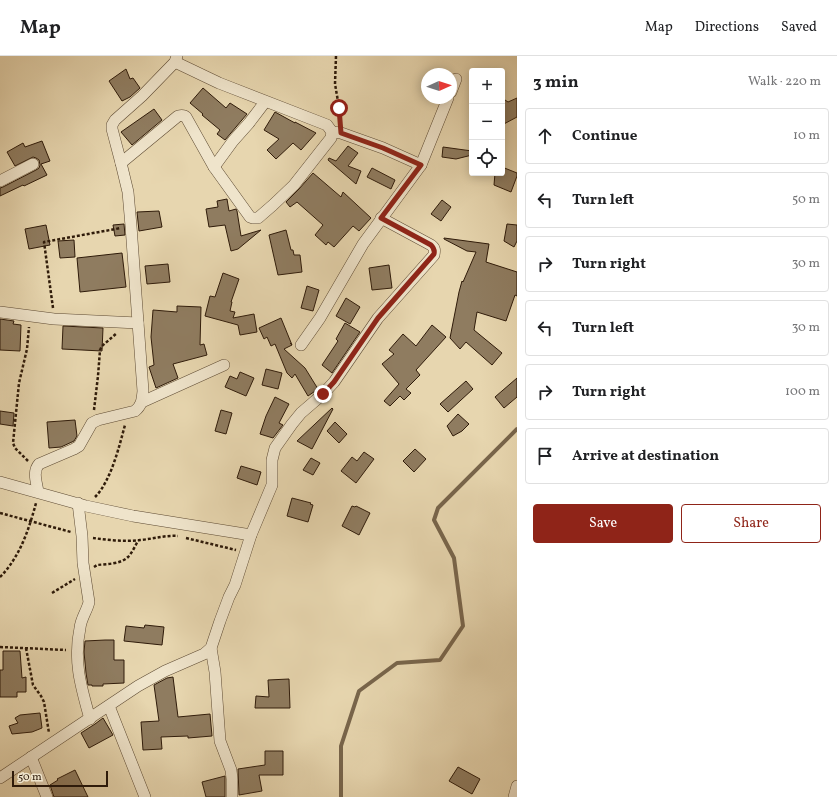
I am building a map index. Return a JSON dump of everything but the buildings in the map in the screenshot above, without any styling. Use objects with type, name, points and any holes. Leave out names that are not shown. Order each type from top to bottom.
[{"type":"street","points":[[38,492],[35,473],[39,464],[79,446],[92,423],[98,420],[135,411],[142,402],[143,391],[133,323],[131,226],[128,192],[112,125],[115,120],[142,96],[176,59],[219,83],[327,125],[336,132],[383,148],[421,165]]},
{"type":"street","points":[[214,167],[233,141],[266,102]]},
{"type":"street","points":[[301,345],[320,318],[363,244],[421,165],[446,104]]},
{"type":"street","points":[[121,163],[178,116],[182,115],[186,117],[214,167],[250,217],[258,218],[294,185],[336,132]]},
{"type":"street","points":[[0,181],[33,164]]},
{"type":"street","points":[[232,797],[231,770],[220,741],[215,672],[211,648],[241,569],[251,534],[272,485],[272,460],[275,448],[292,424],[334,382],[378,318],[435,251],[431,245],[381,218]]},
{"type":"street","points":[[0,312],[54,319],[133,323]]},
{"type":"street","points":[[142,402],[224,364]]},
{"type":"street","points":[[0,482],[133,516],[251,534]]},
{"type":"street","points":[[82,504],[84,572],[89,602],[81,621],[77,650],[77,665],[90,718]]},
{"type":"street","points":[[0,778],[138,686],[165,671],[204,654],[211,648]]},
{"type":"street","points":[[109,706],[145,797]]},
{"type":"street","points":[[31,757],[47,797]]},
{"type":"street","points":[[514,797],[517,786]]},
{"type":"path","points":[[336,56],[335,84],[340,113],[336,132]]},
{"type":"path","points":[[54,319],[44,242],[131,226]]},
{"type":"path","points":[[30,317],[26,349],[19,383],[13,444],[15,448],[36,468]]},
{"type":"path","points":[[92,423],[100,350],[102,346],[133,323]]},
{"type":"path","points":[[82,504],[98,494],[106,480],[115,459],[129,413]]},
{"type":"path","points":[[0,577],[18,554],[30,522],[38,492]]},
{"type":"path","points":[[0,513],[82,536],[116,540],[139,540],[170,536],[183,537],[245,552]]},
{"type":"path","points":[[52,593],[70,584],[84,572],[97,565],[121,562],[126,559],[139,540]]},
{"type":"path","points":[[0,647],[77,650]]},
{"type":"path","points":[[26,648],[33,685],[44,702],[50,744]]},
{"type":"waterway","points":[[341,797],[341,746],[359,691],[397,663],[440,660],[463,626],[454,558],[434,520],[438,508],[517,429]]},
{"type":"route","points":[[323,394],[334,382],[378,318],[435,251],[431,245],[381,218],[421,165],[383,148],[341,133],[339,108]]}]
